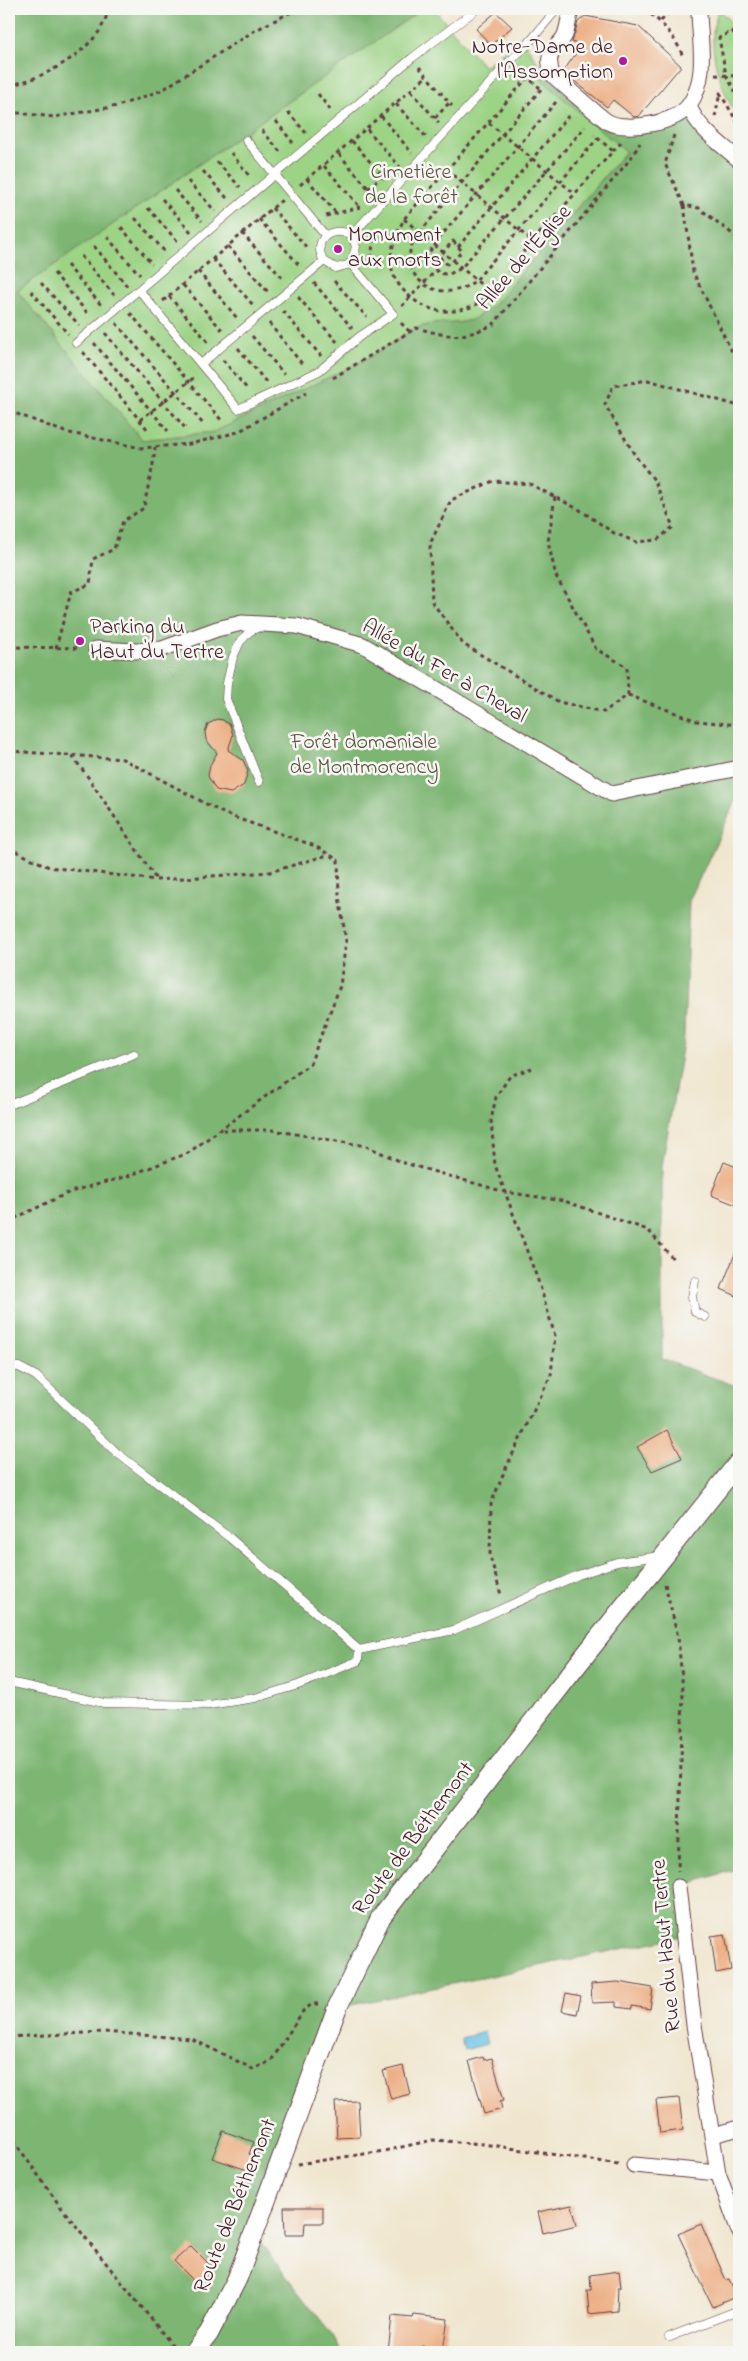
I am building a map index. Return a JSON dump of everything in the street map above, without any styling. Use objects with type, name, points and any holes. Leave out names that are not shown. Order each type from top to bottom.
[{"type":"street","points":[[571,9],[565,35],[554,50],[549,62],[553,75],[608,122],[626,127],[650,125],[684,110],[698,87],[702,57],[698,9]]},
{"type":"street","points":[[684,110],[739,160]]},
{"type":"street","name":"Allée du Fer à Cheval","points":[[96,649],[136,651],[162,648],[217,629],[242,623],[297,626],[363,646],[612,794],[739,768]]},
{"type":"street","name":"Route de Béthemont","points":[[195,2352],[209,2333],[237,2279],[337,2008],[381,1917],[739,1462]]},
{"type":"street","name":"Rue du Haut Tertre","points":[[678,1887],[694,2025],[718,2173],[739,2231]]},
{"type":"street","points":[[713,2135],[739,2128]]},
{"type":"street","points":[[634,2166],[718,2173]]},
{"type":"lane","points":[[76,343],[339,122],[412,58],[477,9]]},
{"type":"lane","points":[[352,235],[509,62],[527,45],[557,9]]},
{"type":"lane","points":[[246,140],[325,235]]},
{"type":"lane","points":[[351,264],[336,268],[324,261],[319,248],[325,235],[337,231],[352,235]]},
{"type":"lane","points":[[351,264],[356,247],[352,235]]},
{"type":"lane","points":[[202,364],[324,261]]},
{"type":"lane","points":[[136,292],[154,308],[238,409],[319,371],[359,336],[393,314],[351,264]]},
{"type":"lane","points":[[259,782],[226,700],[227,683],[233,657],[240,642],[249,632],[268,624]]},
{"type":"lane","points":[[9,1105],[134,1054]]},
{"type":"lane","points":[[695,1281],[693,1305],[695,1312],[704,1318]]},
{"type":"lane","points":[[9,1366],[19,1367],[36,1376],[117,1453],[230,1538],[359,1650]]},
{"type":"lane","points":[[359,1650],[454,1630],[578,1575],[617,1562],[661,1560]]},
{"type":"lane","points":[[9,1682],[104,1703],[209,1705],[255,1698],[298,1685],[358,1661],[359,1650]]},
{"type":"lane","points":[[669,2337],[739,2310]]},
{"type":"path","points":[[9,85],[38,77],[74,55],[98,33],[110,9]]},
{"type":"path","points":[[9,112],[54,117],[118,106],[162,90],[254,31],[297,9]]},
{"type":"path","points":[[644,9],[661,21],[681,50],[686,63]]},
{"type":"path","points":[[661,21],[672,9]]},
{"type":"path","points":[[739,40],[732,31],[719,38],[726,75],[739,98]]},
{"type":"path","points":[[412,58],[461,115]]},
{"type":"path","points":[[509,62],[613,151]]},
{"type":"path","points":[[699,78],[726,75],[739,76]]},
{"type":"path","points":[[154,308],[290,192],[324,166],[427,76]]},
{"type":"path","points":[[528,77],[404,220],[392,244],[390,260],[394,279],[411,298],[423,307],[437,311],[456,311],[472,306],[491,292],[532,242],[613,151],[622,142],[626,145]]},
{"type":"path","points":[[541,89],[412,244],[409,265],[424,284],[444,293],[454,293],[466,289],[476,280],[598,138]]},
{"type":"path","points":[[411,91],[446,131]]},
{"type":"path","points":[[720,121],[714,116],[720,93],[739,125]]},
{"type":"path","points":[[318,94],[339,122]]},
{"type":"path","points":[[435,118],[449,102]]},
{"type":"path","points":[[556,102],[434,244],[428,255],[436,270],[444,274],[452,274],[462,268],[585,127]]},
{"type":"path","points":[[396,104],[433,145]]},
{"type":"path","points":[[684,110],[665,164],[684,205],[693,272],[732,352],[739,362]]},
{"type":"path","points":[[288,112],[314,143]]},
{"type":"path","points":[[458,247],[570,114]]},
{"type":"path","points":[[381,116],[419,161]]},
{"type":"path","points":[[276,120],[301,153]]},
{"type":"path","points":[[489,122],[575,194]]},
{"type":"path","name":"Allée de l'Église","points":[[330,380],[416,328],[452,337],[475,332],[493,325],[631,158],[650,125]]},
{"type":"path","points":[[367,129],[406,175]]},
{"type":"path","points":[[262,130],[290,162]]},
{"type":"path","points":[[352,141],[394,190]]},
{"type":"path","points":[[231,153],[260,188]]},
{"type":"path","points":[[338,154],[381,204],[369,270],[362,277]]},
{"type":"path","points":[[217,162],[249,197]]},
{"type":"path","points":[[324,166],[370,216]]},
{"type":"path","points":[[447,170],[532,242]]},
{"type":"path","points":[[202,171],[236,208]]},
{"type":"path","points":[[368,188],[382,176]]},
{"type":"path","points":[[307,179],[336,214],[359,206]]},
{"type":"path","points":[[188,181],[223,218]]},
{"type":"path","points":[[175,190],[209,230]]},
{"type":"path","points":[[162,199],[198,240]]},
{"type":"path","points":[[684,205],[699,208],[739,239]]},
{"type":"path","points":[[148,208],[185,250]]},
{"type":"path","points":[[135,218],[173,260]]},
{"type":"path","points":[[404,220],[491,292]]},
{"type":"path","points":[[121,227],[159,272]]},
{"type":"path","points":[[107,236],[147,283]]},
{"type":"path","points":[[453,241],[462,251],[453,261],[447,264],[442,261],[440,256],[443,252],[453,241]]},
{"type":"path","points":[[94,246],[136,292]]},
{"type":"path","points":[[81,256],[222,421]]},
{"type":"path","points":[[68,265],[204,424]]},
{"type":"path","points":[[393,314],[411,298],[436,270]]},
{"type":"path","points":[[54,273],[185,428]]},
{"type":"path","points":[[41,283],[86,333],[168,431]]},
{"type":"path","points":[[31,291],[148,430]]},
{"type":"path","points":[[140,420],[192,379]]},
{"type":"path","points":[[628,695],[604,712],[559,702],[463,644],[432,602],[430,544],[451,500],[493,481],[530,484],[580,510],[614,533],[636,542],[657,540],[673,527],[655,481],[636,457],[605,405],[613,386],[648,380],[739,406]]},
{"type":"path","points":[[9,411],[65,432],[141,448],[155,447],[190,444],[238,432],[313,389]]},
{"type":"path","points":[[56,648],[71,592],[90,584],[93,559],[114,549],[123,520],[144,508],[147,482],[153,470],[155,447]]},
{"type":"path","points":[[555,497],[548,542],[556,576],[596,649],[627,667],[628,695]]},
{"type":"path","points":[[9,647],[96,649]]},
{"type":"path","points":[[628,695],[697,721],[739,725]]},
{"type":"path","points":[[9,751],[123,759],[225,814],[315,846],[338,860],[339,896],[346,941],[340,986],[310,1064],[188,1153],[128,1176],[70,1192],[9,1221]]},
{"type":"path","points":[[71,756],[88,777],[156,880]]},
{"type":"path","points":[[9,848],[49,868],[156,880],[270,872],[328,854]]},
{"type":"path","points":[[505,1608],[490,1556],[491,1504],[504,1472],[552,1375],[555,1336],[540,1286],[495,1165],[492,1120],[496,1097],[510,1076],[532,1068]]},
{"type":"path","points":[[222,1130],[272,1130],[366,1146],[404,1164],[505,1192],[564,1200],[648,1230],[675,1261]]},
{"type":"path","name":"Rue du Haut Tertre","points":[[661,1560],[678,1637],[683,1690],[678,1887]]},
{"type":"path","points":[[9,2037],[104,2032],[192,2039],[253,2069],[271,2061],[303,2011],[312,2004],[327,2004],[337,2008]]},
{"type":"path","points":[[9,2134],[60,2206],[179,2352]]},
{"type":"path","points":[[288,2165],[384,2151],[433,2140],[483,2144],[634,2166]]},
{"type":"green space","name":"Forêt domaniale de Montmorency","points":[[9,9],[422,9],[17,291],[142,440],[214,432],[363,361],[416,328],[432,324],[472,320],[493,306],[626,152],[542,80],[545,74],[608,122],[689,117],[739,163],[739,794],[689,901],[684,1037],[662,1166],[662,1359],[739,1387],[739,1868],[681,1886],[683,1936],[337,2008],[255,2236],[334,2337],[341,2352],[9,2352]]},
{"type":"green space","name":"Cimetière de la forêt","points":[[422,9],[434,9],[484,67],[521,37],[545,74],[542,79],[626,151],[493,306],[472,320],[432,324],[416,328],[363,361],[214,432],[142,440],[17,291]]},
{"type":"green space","points":[[719,9],[739,32],[739,121],[726,95],[716,66],[713,37]]},
{"type":"water","points":[[484,2032],[487,2044],[464,2050],[461,2038]]},
{"type":"building","points":[[496,12],[512,27],[491,45],[476,29]]},
{"type":"building","name":"Notre-Dame de l'Assomption","points":[[585,16],[638,26],[681,66],[639,116],[634,117],[613,100],[607,107],[563,72],[581,46],[572,42],[578,22]]},
{"type":"building","points":[[218,719],[230,725],[233,735],[228,750],[243,760],[248,771],[244,785],[231,793],[216,790],[208,776],[210,765],[217,753],[206,740],[205,732],[208,724]]},
{"type":"building","points":[[724,1162],[739,1168],[739,1206],[711,1195]]},
{"type":"building","points":[[739,1247],[739,1297],[721,1289]]},
{"type":"building","points":[[667,1430],[682,1458],[652,1471],[637,1447]]},
{"type":"building","points":[[725,1934],[731,1970],[716,1973],[711,1936]]},
{"type":"building","points":[[618,1982],[653,1988],[650,2009],[632,2006],[632,2009],[616,2007],[616,2002],[592,2003],[591,1984]]},
{"type":"building","points":[[566,1993],[581,1996],[577,2014],[562,2011]]},
{"type":"building","points":[[483,2057],[484,2060],[492,2058],[504,2100],[500,2101],[502,2109],[484,2114],[469,2061]]},
{"type":"building","points":[[403,2066],[410,2094],[391,2099],[383,2071]]},
{"type":"building","points":[[679,2098],[683,2130],[660,2133],[656,2100]]},
{"type":"building","points":[[358,2101],[360,2137],[337,2138],[335,2102]]},
{"type":"building","points":[[223,2131],[254,2142],[249,2154],[256,2157],[250,2171],[212,2158]]},
{"type":"building","points":[[572,2205],[577,2225],[543,2233],[538,2212]]},
{"type":"building","points":[[284,2207],[323,2207],[323,2223],[305,2223],[304,2235],[285,2235]]},
{"type":"building","points":[[701,2224],[726,2280],[729,2279],[737,2296],[713,2307],[678,2234]]},
{"type":"building","points":[[191,2246],[213,2268],[196,2283],[174,2261]]},
{"type":"building","points":[[619,2271],[621,2287],[618,2287],[617,2311],[589,2314],[587,2290],[591,2290],[590,2275]]},
{"type":"building","points":[[414,2315],[448,2319],[443,2350],[422,2346],[421,2352],[388,2352],[392,2316],[413,2318]]},
{"type":"place","name":"Notre-Dame de l'Assomption","points":[[623,61]]},
{"type":"place","name":"Monument aux morts","points":[[338,249]]},
{"type":"place","name":"Parking du Haut du Tertre","points":[[80,641]]}]
